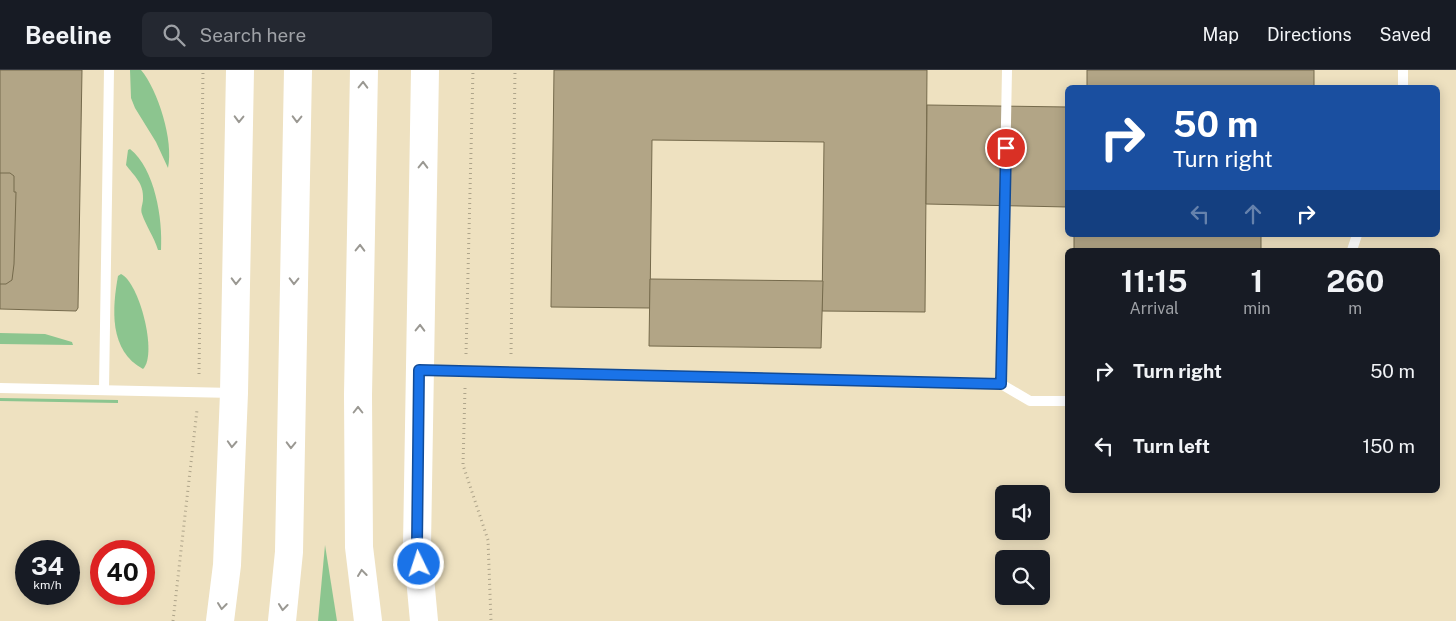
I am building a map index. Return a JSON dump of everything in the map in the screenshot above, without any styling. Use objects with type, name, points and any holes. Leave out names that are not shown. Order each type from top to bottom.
[{"type":"main road","points":[[220,621],[227,564],[234,393],[240,70]]},
{"type":"main road","points":[[282,621],[289,552],[298,70]]},
{"type":"main road","points":[[364,70],[358,433],[359,547],[368,621]]},
{"type":"main road","points":[[424,621],[417,545],[425,70]]},
{"type":"lane","points":[[104,390],[109,70]]},
{"type":"lane","points":[[1001,384],[1007,70]]},
{"type":"lane","points":[[1403,85],[1404,70]]},
{"type":"lane","points":[[419,370],[1001,384],[1030,401],[1065,402]]},
{"type":"lane","points":[[0,388],[234,393]]},
{"type":"path","points":[[173,621],[199,392],[203,70]]},
{"type":"path","points":[[473,70],[463,465],[488,540],[491,621]]},
{"type":"path","points":[[511,373],[515,70]]},
{"type":"green space","points":[[130,70],[141,70],[159,103],[169,144],[168,168],[156,142],[131,98]]},
{"type":"green space","points":[[130,149],[146,169],[156,195],[161,224],[161,250],[158,250],[142,214],[142,188],[126,165],[128,150]]},
{"type":"green space","points":[[121,274],[128,280],[134,290],[144,319],[148,349],[147,361],[143,369],[124,352],[115,328],[115,302],[118,276]]},
{"type":"green space","points":[[0,333],[45,334],[72,342],[73,345],[0,344]]},
{"type":"green space","points":[[0,398],[118,400],[118,403],[0,401]]},
{"type":"green space","points":[[325,545],[337,621],[318,621]]},
{"type":"building","points":[[0,70],[82,70],[78,308],[76,311],[0,309]]},
{"type":"building","points":[[554,70],[927,70],[925,312],[822,311],[824,142],[652,140],[650,308],[551,307]]},
{"type":"building","points":[[1087,70],[1314,70],[1314,85],[1087,85]]},
{"type":"building","points":[[927,105],[1065,107],[1065,207],[926,204]]},
{"type":"building","points":[[0,173],[10,173],[14,176],[14,192],[16,192],[14,264],[12,280],[6,284],[0,284]]},
{"type":"building","points":[[1074,237],[1261,237],[1261,248],[1074,248]]},
{"type":"building","points":[[650,279],[823,281],[821,348],[649,346]]},
{"type":"route","points":[[419,564],[417,545],[419,370],[1001,384],[1006,148]]}]
